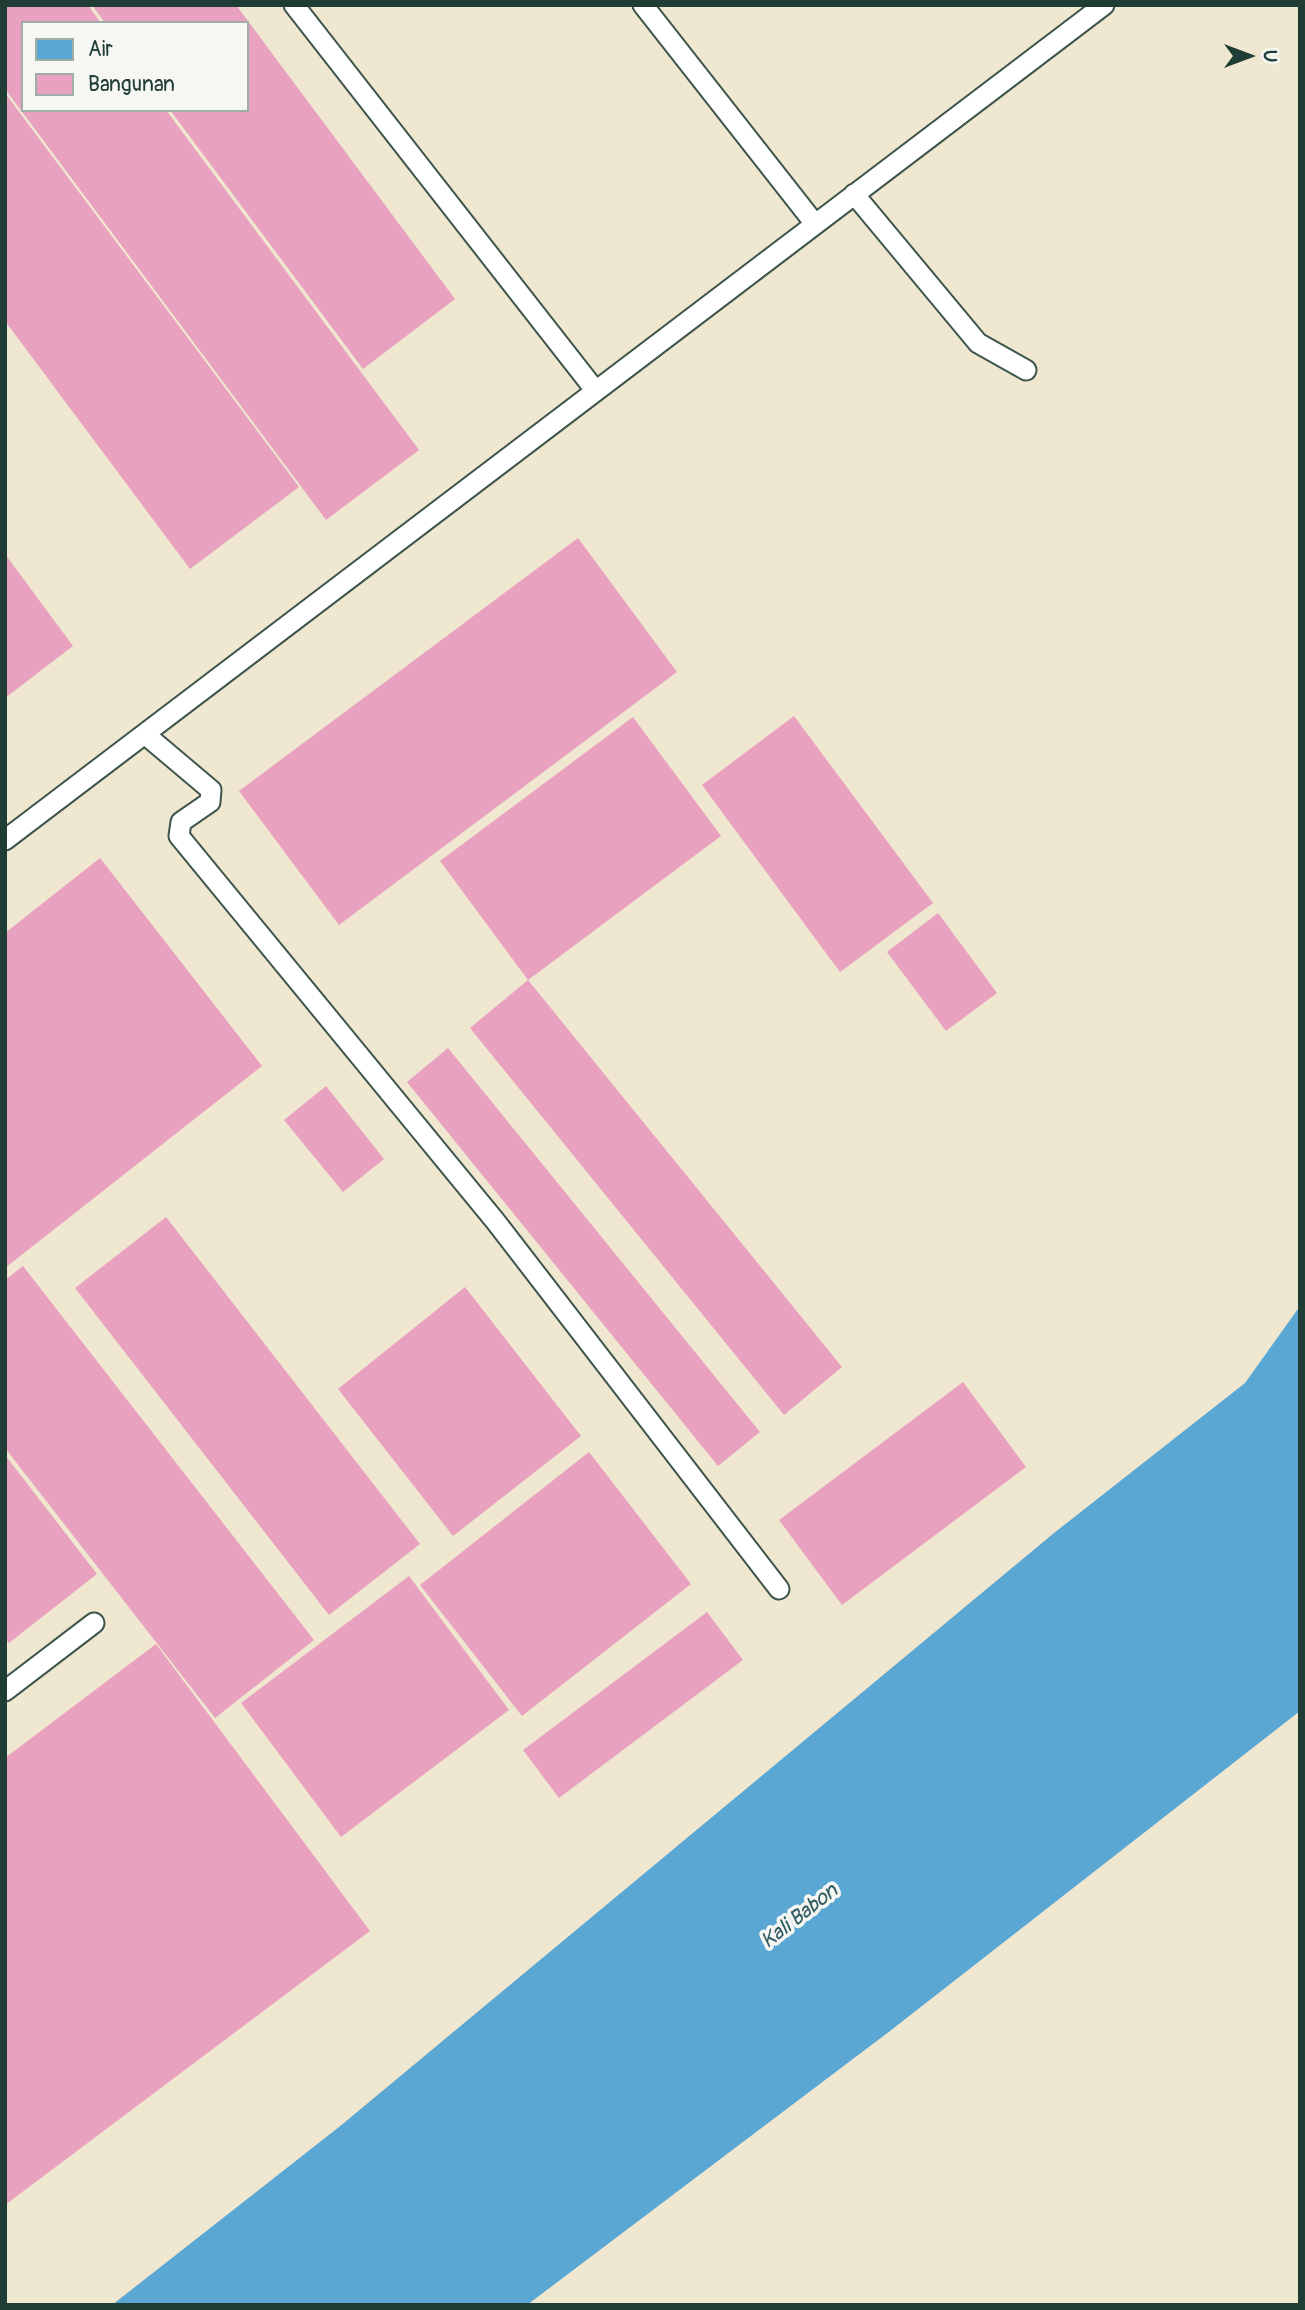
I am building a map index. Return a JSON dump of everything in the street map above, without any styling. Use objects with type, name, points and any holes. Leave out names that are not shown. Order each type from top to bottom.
[{"type":"lane","points":[[294,5],[595,390]]},
{"type":"lane","points":[[643,5],[815,224]]},
{"type":"lane","points":[[5,840],[146,736],[595,390],[656,347],[1104,5]]},
{"type":"lane","points":[[854,194],[978,343],[1026,370]]},
{"type":"lane","points":[[146,736],[211,790],[210,802],[181,822],[179,836],[496,1222],[779,1589]]},
{"type":"lane","points":[[5,1691],[94,1623]]},
{"type":"water","name":"Kali Babon","points":[[1300,1306],[1300,1711],[890,2031],[527,2305],[112,2305],[339,2127],[1054,1533],[1245,1383]]},
{"type":"building","points":[[5,5],[88,5],[100,21],[21,21],[21,110],[5,89]]},
{"type":"building","points":[[92,5],[236,5],[248,21],[104,21]]},
{"type":"building","points":[[248,21],[455,299],[363,369],[171,112],[248,112]]},
{"type":"building","points":[[5,93],[299,487],[190,569],[5,321]]},
{"type":"building","points":[[22,112],[167,112],[419,450],[326,520]]},
{"type":"building","points":[[578,538],[677,672],[339,925],[239,791]]},
{"type":"building","points":[[5,554],[73,646],[5,698]]},
{"type":"building","points":[[794,716],[933,903],[840,972],[702,785]]},
{"type":"building","points":[[633,717],[721,836],[528,980],[440,861]]},
{"type":"building","points":[[100,858],[262,1066],[5,1268],[5,933]]},
{"type":"building","points":[[938,913],[997,993],[946,1031],[887,952]]},
{"type":"building","points":[[528,980],[842,1367],[784,1415],[470,1028]]},
{"type":"building","points":[[448,1048],[760,1432],[718,1466],[407,1082]]},
{"type":"building","points":[[326,1086],[384,1159],[343,1192],[284,1120]]},
{"type":"building","points":[[166,1217],[420,1544],[329,1615],[75,1288]]},
{"type":"building","points":[[23,1266],[314,1640],[215,1718],[5,1448],[5,1280]]},
{"type":"building","points":[[465,1287],[581,1436],[453,1536],[338,1389]]},
{"type":"building","points":[[963,1382],[1026,1467],[842,1605],[779,1520]]},
{"type":"building","points":[[589,1452],[691,1584],[522,1716],[420,1585]]},
{"type":"building","points":[[5,1455],[97,1574],[9,1643],[5,1638]]},
{"type":"building","points":[[409,1576],[509,1710],[341,1837],[241,1703]]},
{"type":"building","points":[[707,1612],[743,1660],[559,1798],[523,1750]]},
{"type":"building","points":[[156,1644],[370,1931],[5,2205],[5,1758]]}]
